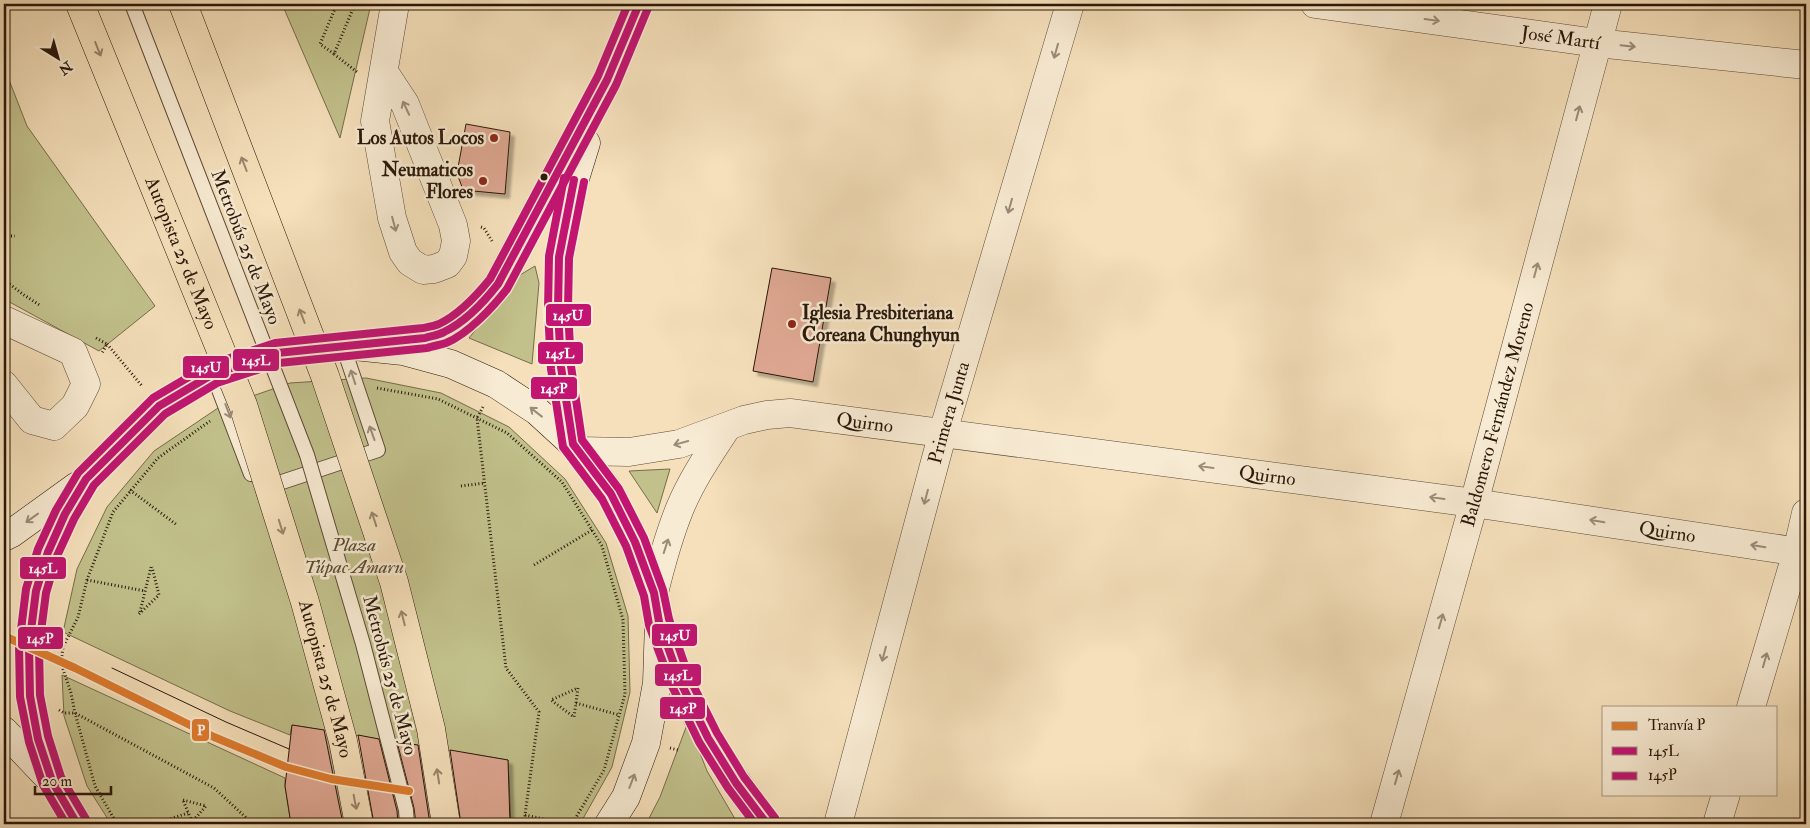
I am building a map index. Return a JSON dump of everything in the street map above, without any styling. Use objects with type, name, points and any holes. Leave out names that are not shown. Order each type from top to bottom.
[{"type":"highway","name":"Autopista 25 de Mayo","points":[[80,4],[243,405],[315,639],[344,741],[359,824]]},
{"type":"highway","points":[[183,4],[325,376],[394,582],[431,730],[446,824]]},
{"type":"street","points":[[384,72],[405,104],[453,225],[456,241],[453,256],[447,264],[434,269],[423,270],[410,262],[402,252],[392,218],[375,122],[395,4]]},
{"type":"street","points":[[4,537],[86,480],[159,406],[213,374],[277,353],[425,338],[443,333],[459,323],[487,298],[507,268],[606,80],[639,4]]},
{"type":"street","name":"Primera Junta","points":[[838,824],[944,432],[1070,4]]},
{"type":"street","name":"José Martí","points":[[1315,4],[1597,43],[1806,65]]},
{"type":"street","name":"Baldomero Fernández Moreno","points":[[1384,824],[1474,503],[1608,4]]},
{"type":"street","points":[[576,448],[561,367],[558,257],[574,182],[606,80]]},
{"type":"street","points":[[4,320],[73,352],[86,384],[75,406],[54,426],[32,420],[4,385]]},
{"type":"street","points":[[348,346],[403,351],[451,364],[496,384],[536,411],[576,448],[611,494],[635,542],[654,593],[659,622],[680,681],[708,738],[736,783],[767,824]]},
{"type":"street","name":"Quirno","points":[[576,448],[629,452],[679,444],[744,420],[790,413],[1474,503],[1802,552]]},
{"type":"street","points":[[654,593],[665,549],[681,506],[702,465],[727,427]]},
{"type":"street","points":[[77,824],[52,781],[38,739],[30,696],[30,631],[36,591],[48,552],[65,514],[86,480]]},
{"type":"street","points":[[1751,706],[1802,552],[1806,514]]},
{"type":"street","points":[[609,824],[626,797],[646,743],[657,683],[659,622]]},
{"type":"street","points":[[4,731],[52,781]]},
{"type":"street","points":[[1717,824],[1725,796]]},
{"type":"lane","name":"Metrobús 25 de Mayo","points":[[132,4],[307,455],[363,644],[406,810],[407,824]]},
{"type":"lane","points":[[213,374],[257,490],[378,450],[348,346]]},
{"type":"path","points":[[335,4],[335,10],[320,44],[334,54],[355,4]]},
{"type":"path","points":[[4,236],[15,236]]},
{"type":"path","points":[[107,344],[159,406]]},
{"type":"path","points":[[496,384],[477,418],[506,668],[539,712],[525,824]]},
{"type":"path","points":[[461,486],[485,483]]},
{"type":"path","points":[[130,490],[177,524]]},
{"type":"path","points":[[534,565],[592,530]]},
{"type":"path","points":[[152,567],[159,595],[140,614],[145,592],[152,567]]},
{"type":"path","points":[[87,580],[145,592]]},
{"type":"path","points":[[63,647],[62,662],[95,786],[117,824]]},
{"type":"path","points":[[578,688],[576,703],[574,717],[551,700],[578,688]]},
{"type":"path","points":[[30,696],[64,713],[75,713],[214,788],[253,824]]},
{"type":"path","points":[[576,703],[619,715]]},
{"type":"path","points":[[183,800],[206,806],[192,822],[188,813],[183,800]]},
{"type":"path","points":[[154,824],[188,813]]},
{"type":"path","points":[[525,815],[565,824]]},
{"type":"green space","points":[[282,4],[371,4],[340,138]]},
{"type":"green space","points":[[4,67],[27,126],[155,306],[99,351],[4,299]]},
{"type":"green space","points":[[535,266],[539,283],[532,364],[469,338],[520,275]]},
{"type":"green space","name":"Plaza Túpac Amaru","points":[[366,378],[441,393],[509,427],[565,479],[606,543],[628,616],[630,692],[612,767],[580,824],[511,824],[508,760],[292,725],[290,735],[230,711],[63,632],[77,569],[107,507],[154,451],[218,408],[290,383]]},
{"type":"green space","points":[[670,469],[657,513],[629,471]]},
{"type":"green space","points":[[62,675],[285,778],[291,824],[111,824],[87,786],[64,716]]},
{"type":"green space","points":[[688,722],[707,771],[738,824],[646,824],[660,797]]},
{"type":"building","points":[[466,124],[510,132],[505,194],[463,190],[457,173]]},
{"type":"building","name":"Iglesia Presbiteriana Coreana Chunghyun","points":[[772,268],[831,278],[813,382],[753,371]]},
{"type":"building","points":[[292,725],[324,730],[343,824],[291,824],[285,786]]},
{"type":"building","points":[[358,735],[379,739],[397,811],[398,824],[374,824]]},
{"type":"building","points":[[397,742],[418,745],[430,824],[416,824],[414,808]]},
{"type":"building","points":[[450,750],[508,760],[510,824],[461,824]]},
{"type":"tram line","name":"P","points":[[4,636],[75,668],[214,737],[286,767],[331,779],[409,791]]},
{"type":"tram line","points":[[112,668],[226,722],[289,749]]},
{"type":"transit line","name":"145U","points":[[66,824],[43,785],[29,742],[20,697],[19,646],[26,589],[38,549],[56,510],[78,473],[153,398],[209,365],[275,343],[423,328],[439,324],[460,310],[490,279],[598,76],[628,4]]},
{"type":"transit line","name":"145L","points":[[77,824],[52,781],[38,739],[30,696],[29,646],[36,591],[48,552],[65,514],[86,479],[159,406],[213,374],[277,353],[425,338],[442,333],[467,317],[498,284],[607,80],[639,4]]},
{"type":"transit line","name":"145P","points":[[86,819],[61,777],[48,736],[40,695],[39,647],[46,593],[57,556],[74,519],[94,485],[165,414],[217,383],[279,363],[427,348],[446,343],[471,327],[507,289],[616,85],[648,8]]},
{"type":"transit line","name":"145P","points":[[564,178],[549,256],[548,309],[551,369],[563,447],[602,499],[626,546],[644,596],[649,625],[671,684],[699,742],[728,788],[755,824]]},
{"type":"transit line","name":"145L","points":[[574,180],[559,257],[558,309],[561,367],[573,444],[611,494],[635,542],[654,593],[659,622],[680,681],[708,738],[736,783],[767,824]]},
{"type":"transit line","name":"145U","points":[[584,182],[569,258],[568,309],[571,366],[582,440],[619,489],[644,538],[663,590],[669,619],[689,677],[717,733],[744,777],[775,818]]},
{"type":"place","name":"Los Autos Locos","points":[[494,138]]},
{"type":"place","name":"Neumaticos Flores","points":[[483,181]]},
{"type":"place","name":"Iglesia Presbiteriana Coreana Chunghyun","points":[[792,324]]}]
